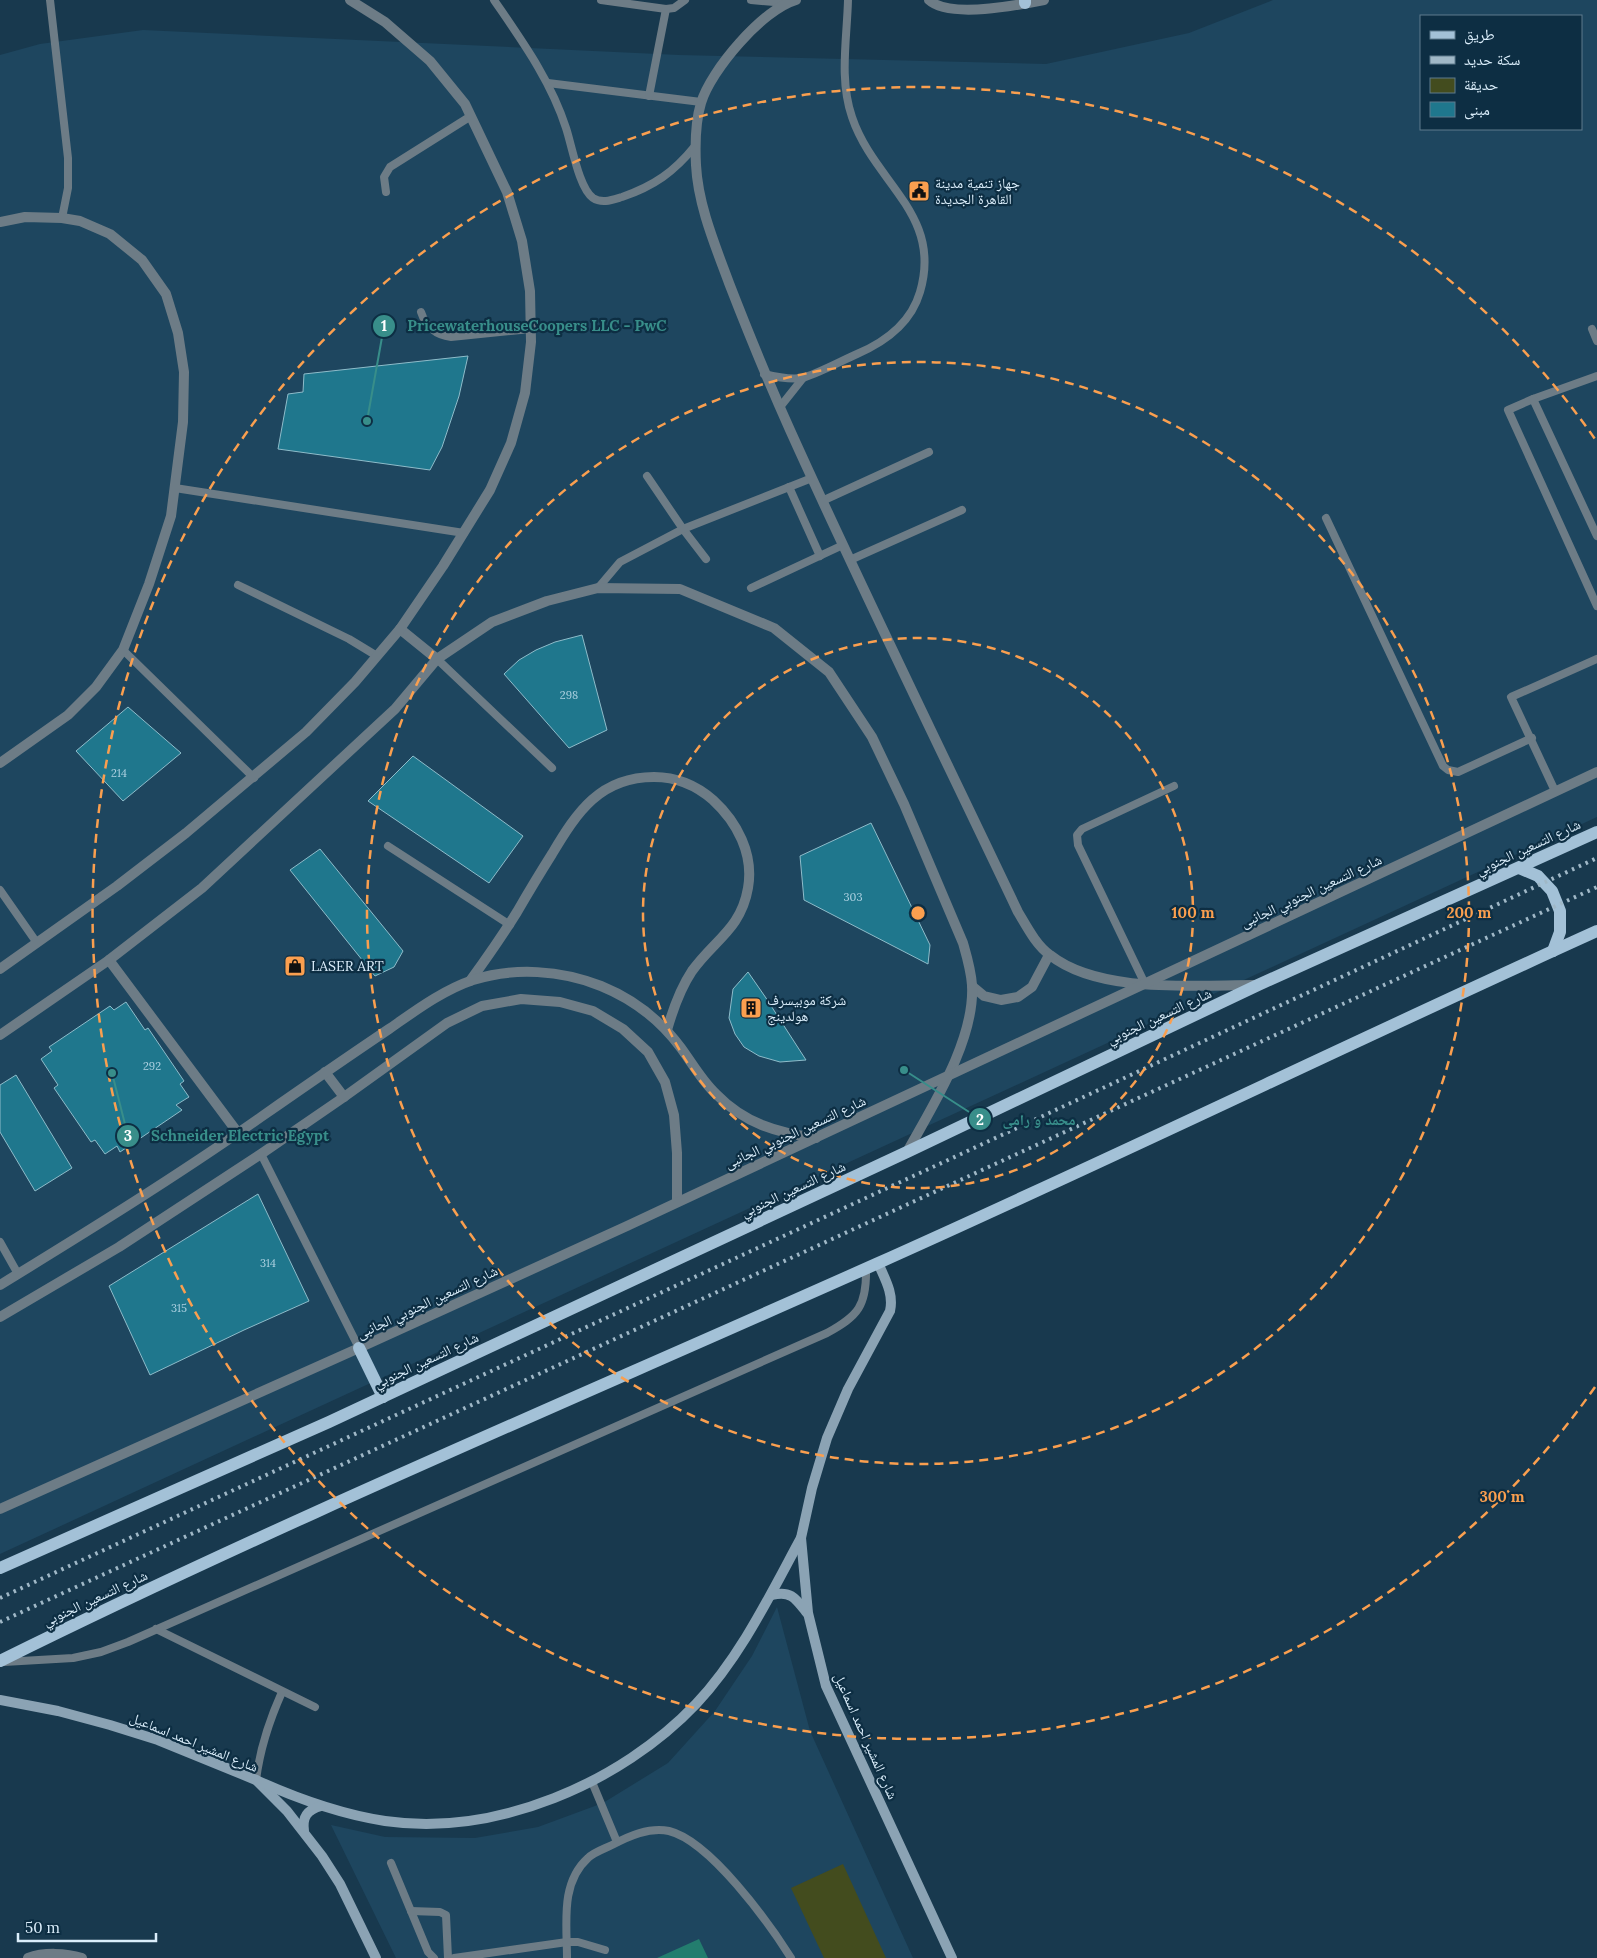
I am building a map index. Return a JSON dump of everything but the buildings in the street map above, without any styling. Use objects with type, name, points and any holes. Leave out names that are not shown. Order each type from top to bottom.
[{"type":"main road","name":"شارع التسعين الجنوبي","points":[[0,1568],[383,1397],[907,1152],[1258,985],[1597,832]]},
{"type":"main road","points":[[1519,868],[1538,876],[1552,891],[1560,911],[1560,932],[1553,951]]},
{"type":"main road","name":"شارع التسعين الجنوبي","points":[[0,1662],[135,1596],[427,1462],[878,1263],[1597,931]]},
{"type":"main road","name":"شارع المشير احمد اسماعيل","points":[[878,1263],[890,1291],[890,1311],[848,1389],[827,1438],[812,1488],[801,1538],[808,1613],[826,1686],[952,1958]]},
{"type":"main road","points":[[359,1348],[383,1397]]},
{"type":"main road","points":[[256,1780],[295,1797],[345,1813],[387,1821],[437,1823],[486,1817],[533,1806],[592,1782],[621,1765],[661,1737],[696,1704],[728,1666],[772,1595],[801,1538]]},
{"type":"main road","points":[[772,1595],[782,1592],[792,1595],[808,1613]]},
{"type":"main road","name":"شارع المشير احمد اسماعيل","points":[[0,1700],[58,1711],[110,1724],[158,1740],[256,1780],[304,1831],[322,1856],[340,1884],[376,1958]]},
{"type":"main road","points":[[304,1831],[303,1822],[306,1814],[312,1808],[321,1806]]},
{"type":"street","points":[[0,969],[117,886],[186,834],[306,732],[355,682],[400,629],[422,598],[490,490],[511,443],[525,393],[531,329],[530,291],[522,241],[507,192],[466,104],[430,61],[384,22],[350,0]]},
{"type":"street","points":[[930,0],[934,4],[958,10],[1006,7],[1044,0]]},
{"type":"street","points":[[791,2],[764,18],[744,38],[719,69],[701,102],[695,146],[698,183],[711,232],[764,374],[822,502],[1018,912],[1035,939],[1049,955],[1069,967],[1093,977],[1116,981],[1145,984],[1258,985]]},
{"type":"street","points":[[0,222],[24,217],[62,218],[80,221],[110,234],[142,260],[166,294],[178,333],[184,372],[183,422],[171,516],[152,576],[123,650],[96,687],[68,715],[0,763]]},
{"type":"street","points":[[0,1035],[109,960],[202,888],[395,709],[436,658],[492,622],[547,602],[598,588],[680,589],[774,628],[829,672],[872,737],[904,804],[963,943],[969,964],[972,986],[966,1026],[949,1076],[907,1152]]},
{"type":"street","points":[[400,629],[436,658]]},
{"type":"street","name":"شارع التسعين الجنوبي الجانبى","points":[[0,1509],[359,1348],[816,1138],[1597,772]]},
{"type":"street","points":[[470,981],[510,924],[578,812],[600,793],[620,782],[646,777],[673,779],[699,790],[722,808],[738,832],[748,858],[750,872],[748,889],[740,912],[729,931],[701,960],[684,983],[667,1030]]},
{"type":"street","points":[[972,986],[984,996],[1001,1000],[1018,997],[1032,987],[1049,955]]},
{"type":"street","points":[[109,960],[238,1133]]},
{"type":"street","points":[[0,1285],[238,1133],[410,1015],[442,995],[470,981],[496,974],[524,972],[554,974],[583,979],[618,994],[649,1014],[667,1030],[715,1094],[737,1112],[761,1126],[788,1134],[816,1138]]},
{"type":"street","points":[[0,1317],[119,1247],[261,1154],[447,1023],[482,1006],[521,999],[560,1002],[593,1011],[623,1028],[648,1052],[665,1082],[674,1116],[677,1153],[677,1202]]},
{"type":"street","points":[[325,1072],[344,1097]]},
{"type":"street","points":[[28,1958],[60,1954],[82,1958]]},
{"type":"lane","points":[[50,0],[68,158],[68,188],[62,218]]},
{"type":"lane","points":[[494,0],[548,83],[564,120],[586,192],[597,200],[610,201],[645,189],[678,166],[695,146]]},
{"type":"lane","points":[[602,0],[666,9],[674,8],[685,0]]},
{"type":"lane","points":[[751,0],[791,2]]},
{"type":"lane","points":[[764,374],[803,378],[888,338],[905,321],[918,300],[925,276],[925,252],[920,228],[908,207],[874,162],[851,116],[844,65],[848,0]]},
{"type":"lane","points":[[649,96],[666,9]]},
{"type":"lane","points":[[548,83],[701,102]]},
{"type":"lane","points":[[386,192],[384,177],[390,167],[471,116]]},
{"type":"lane","points":[[421,312],[429,328],[443,336],[451,337],[531,329]]},
{"type":"lane","points":[[1592,329],[1597,340]]},
{"type":"lane","points":[[1597,376],[1508,410],[1597,606]]},
{"type":"lane","points":[[780,407],[803,378]]},
{"type":"lane","points":[[1533,399],[1597,536]]},
{"type":"lane","points":[[822,502],[930,452]]},
{"type":"lane","points":[[647,476],[706,559]]},
{"type":"lane","points":[[598,588],[620,562],[683,529],[812,478]]},
{"type":"lane","points":[[790,487],[820,556]]},
{"type":"lane","points":[[175,488],[464,533]]},
{"type":"lane","points":[[850,560],[962,510]]},
{"type":"lane","points":[[1326,518],[1444,766],[1448,770],[1458,772],[1532,738]]},
{"type":"lane","points":[[751,588],[843,545]]},
{"type":"lane","points":[[238,585],[349,639],[376,656]]},
{"type":"lane","points":[[123,650],[254,778]]},
{"type":"lane","points":[[436,658],[552,768]]},
{"type":"lane","points":[[1555,791],[1532,738],[1511,697],[1597,659]]},
{"type":"lane","points":[[1145,984],[1078,845],[1076,835],[1082,829],[1174,786]]},
{"type":"lane","points":[[388,846],[510,924]]},
{"type":"lane","points":[[0,890],[37,943]]},
{"type":"lane","points":[[261,1154],[359,1348]]},
{"type":"lane","points":[[0,1242],[18,1274]]},
{"type":"lane","points":[[0,1662],[73,1658],[114,1647],[826,1333],[845,1323],[859,1308],[867,1289],[866,1268]]},
{"type":"lane","points":[[156,1629],[315,1707]]},
{"type":"lane","points":[[256,1780],[259,1756],[265,1734],[282,1692]]},
{"type":"lane","points":[[592,1782],[617,1842]]},
{"type":"lane","points":[[567,1958],[566,1909],[571,1880],[589,1857],[640,1832],[669,1831],[695,1844],[736,1884],[771,1926],[791,1958]]},
{"type":"lane","points":[[391,1863],[428,1952],[434,1958]]},
{"type":"lane","points":[[411,1911],[440,1912],[446,1915],[448,1958]]},
{"type":"lane","points":[[454,1958],[567,1942],[578,1942],[605,1950]]},
{"type":"shaded area","points":[[1273,0],[1597,0],[1597,817],[0,1554],[0,55],[40,44],[143,30],[679,55],[1046,64],[1189,33]]},
{"type":"shaded area","points":[[777,1607],[810,1731],[913,1958],[396,1958],[331,1825],[385,1837],[475,1838],[538,1827],[603,1803],[668,1763],[715,1711],[752,1656]]},
{"type":"shaded area","points":[[699,1939],[708,1958],[657,1958]]},
{"type":"green space","points":[[843,1864],[886,1958],[824,1958],[791,1888]]},
{"type":"railway","points":[[0,1598],[1597,858]]},
{"type":"railway","points":[[0,1622],[1597,887]]},
{"type":"place","name":"جهاز تنمية مدينة القاهرة الجديدة","points":[[919,191]]},
{"type":"place","name":"PricewaterhouseCoopers LLC - PwC","points":[[367,421]]},
{"type":"place","name":"LASER ART","points":[[295,966]]},
{"type":"place","name":"شركة موبيسرف هولدينج","points":[[751,1008]]},
{"type":"place","name":"محمد و رامى","points":[[904,1070]]},
{"type":"place","name":"Schneider Electric Egypt","points":[[112,1073]]}]
